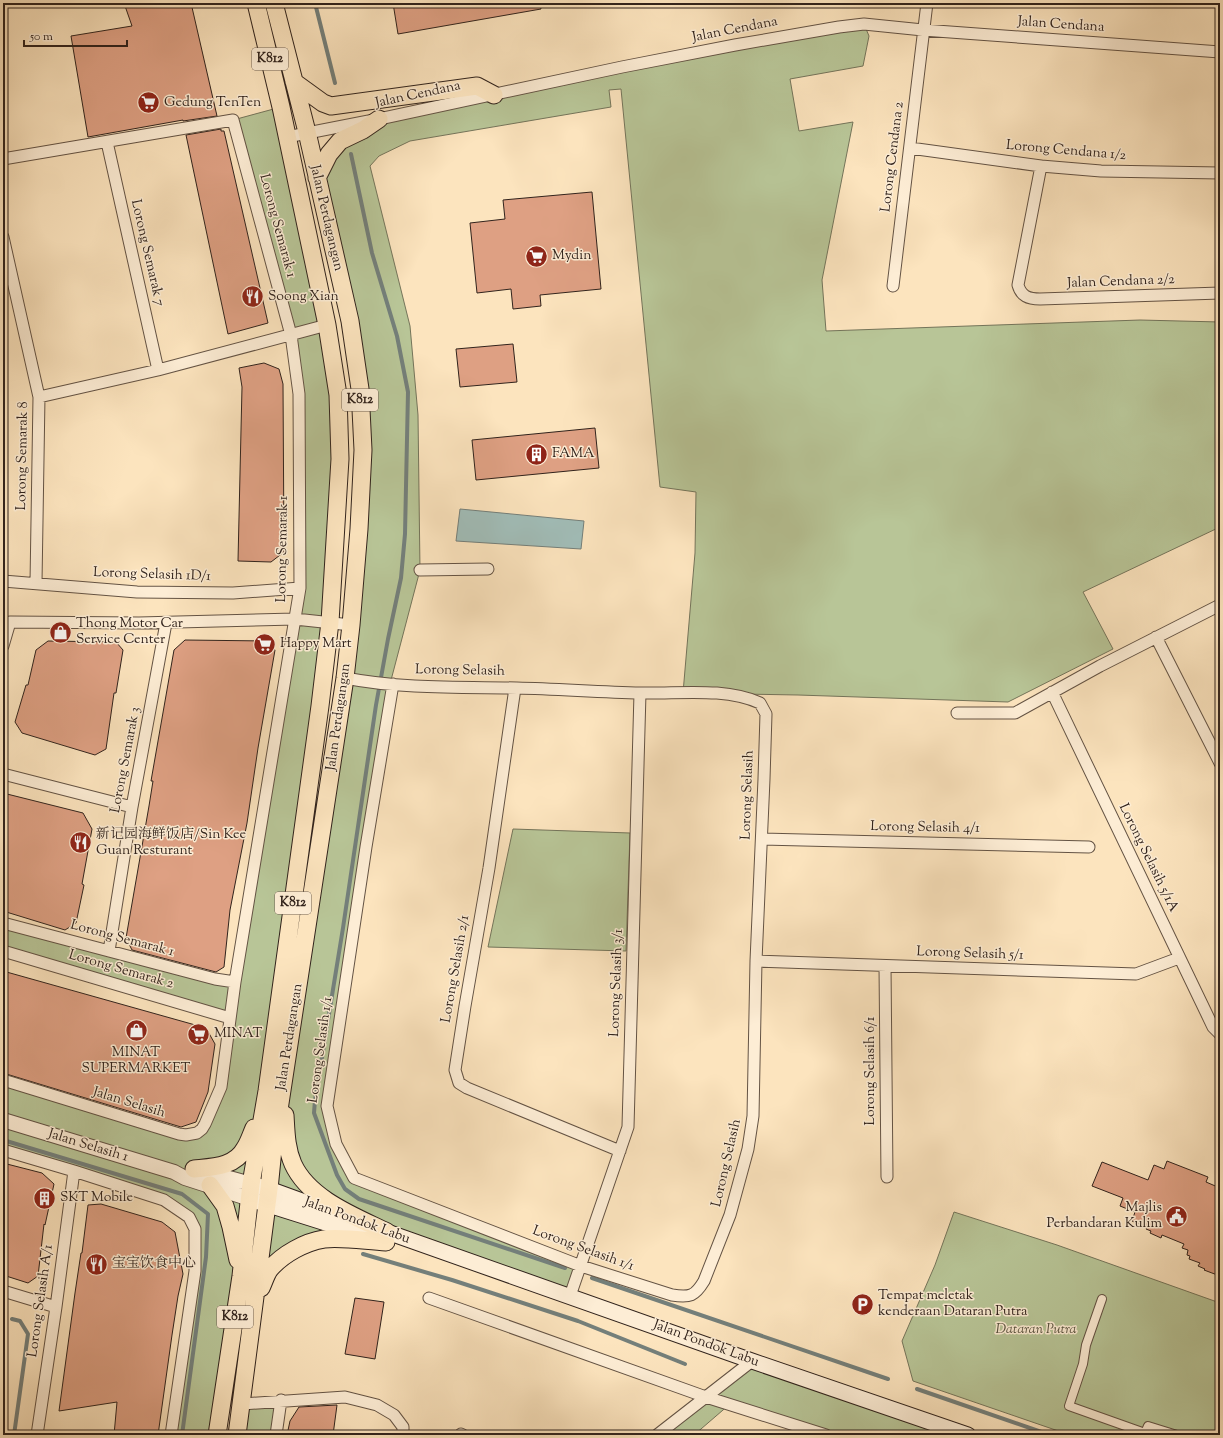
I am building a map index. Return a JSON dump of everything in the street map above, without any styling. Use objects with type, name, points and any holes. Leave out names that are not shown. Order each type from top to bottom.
[{"type":"main road","name":"Jalan Perdagangan","points":[[217,1435],[241,1276],[250,1191],[266,1098],[319,714],[330,622],[340,459],[338,395],[327,325],[281,107],[256,3]]},
{"type":"main road","name":"Jalan Perdagangan","points":[[237,1435],[273,1149],[345,678],[359,529],[363,450],[360,389],[350,321],[307,132],[274,3]]},
{"type":"main road","points":[[294,82],[323,103],[331,106],[477,86],[494,95]]},
{"type":"main road","points":[[317,178],[329,154],[340,141],[363,130],[380,119]]},
{"type":"main road","points":[[283,1083],[288,1148],[293,1164],[303,1181],[327,1201],[386,1237]]},
{"type":"main road","points":[[194,1169],[220,1167],[235,1160],[245,1150],[266,1098]]},
{"type":"main road","points":[[210,1185],[225,1206],[229,1216],[241,1276]]},
{"type":"main road","name":"Jalan Pondok Labu","points":[[250,1191],[386,1237],[445,1253],[968,1435]]},
{"type":"main road","points":[[252,1320],[261,1288],[269,1270],[281,1258],[294,1250],[323,1239],[386,1237]]},
{"type":"street","name":"Lorong Cendana 2","points":[[893,286],[927,3]]},
{"type":"street","name":"Jalan Cendana","points":[[287,137],[720,48],[864,24],[923,30],[1220,52]]},
{"type":"street","name":"Lorong Semarak 1","points":[[107,142],[233,120],[291,335],[299,394],[300,588],[235,982],[221,1087]]},
{"type":"street","points":[[3,160],[107,142]]},
{"type":"street","name":"Lorong Semarak 7","points":[[107,142],[158,370]]},
{"type":"street","name":"Lorong Cendana 1/2","points":[[910,148],[1040,166],[1101,171],[1220,173]]},
{"type":"street","name":"Jalan Cendana 2/2","points":[[1040,166],[1018,285],[1019,290],[1023,295],[1030,299],[1040,299],[1220,293]]},
{"type":"street","name":"Lorong Semarak 8","points":[[3,237],[39,397],[36,583]]},
{"type":"street","points":[[39,397],[158,370],[327,325]]},
{"type":"street","points":[[420,570],[488,569]]},
{"type":"street","name":"Lorong Selasih 1D/1","points":[[3,581],[137,592],[233,593],[300,588]]},
{"type":"street","points":[[957,713],[1015,713],[1220,604]]},
{"type":"street","points":[[3,646],[10,622],[166,623],[295,619],[330,622],[351,626]]},
{"type":"street","name":"Lorong Semarak 3","points":[[109,951],[132,807],[166,623]]},
{"type":"street","points":[[1156,637],[1216,743],[1220,763]]},
{"type":"street","name":"Lorong Selasih","points":[[345,678],[393,684],[453,688],[515,688],[640,693],[705,693],[734,695],[749,698],[760,703],[766,714],[756,961],[753,1116],[748,1149],[730,1215],[704,1281],[698,1290],[692,1295]]},
{"type":"street","name":"Lorong Selasih 1/1","points":[[393,684],[366,847],[327,1106],[336,1144],[354,1178],[580,1266],[672,1295],[682,1297],[692,1295]]},
{"type":"street","name":"Lorong Selasih 2/1","points":[[515,688],[489,868],[464,1006],[455,1070],[459,1083],[467,1088],[620,1150]]},
{"type":"street","name":"Lorong Selasih 5/1A","points":[[1052,692],[1213,1027],[1220,1034]]},
{"type":"street","name":"Lorong Selasih 3/1","points":[[570,1296],[628,1127],[640,693]]},
{"type":"street","points":[[3,774],[132,807]]},
{"type":"street","name":"Lorong Selasih 4/1","points":[[762,839],[1089,847]]},
{"type":"street","name":"Lorong Semarak 1","points":[[3,923],[215,979],[235,982]]},
{"type":"street","name":"Lorong Semarak 2","points":[[3,951],[230,1018]]},
{"type":"street","name":"Lorong Selasih 5/1","points":[[756,961],[1136,974],[1180,958]]},
{"type":"street","name":"Lorong Selasih 6/1","points":[[885,966],[887,1177]]},
{"type":"street","name":"Jalan Selasih","points":[[3,1080],[186,1135],[197,1133],[202,1129],[221,1087]]},
{"type":"street","name":"Jalan Selasih 1","points":[[3,1120],[174,1172],[185,1178],[210,1185],[250,1191]]},
{"type":"street","points":[[3,1150],[164,1200],[189,1217],[195,1229],[196,1271],[172,1435]]},
{"type":"street","name":"Jalan Selasih 1","points":[[174,1172],[194,1169],[250,1191]]},
{"type":"street","name":"Lorong Selasih A/1","points":[[37,1435],[38,1416],[56,1307],[74,1171]]},
{"type":"street","points":[[3,1291],[56,1307]]},
{"type":"street","points":[[429,1298],[706,1397],[826,1435]]},
{"type":"street","points":[[1102,1299],[1086,1345],[1083,1364],[1069,1406],[1145,1433],[1148,1426],[1177,1435]]},
{"type":"street","points":[[657,1435],[752,1361]]},
{"type":"street","points":[[242,1404],[281,1400],[345,1397],[377,1405],[394,1415],[403,1427],[404,1435]]},
{"type":"street","points":[[276,1435],[281,1400]]},
{"type":"green space","points":[[864,24],[869,36],[863,66],[790,79],[799,131],[853,122],[822,280],[826,331],[1140,320],[1220,322],[1220,527],[1083,592],[1113,649],[1008,702],[683,693],[695,553],[696,492],[660,487],[621,89],[609,90],[611,107],[410,141],[379,156],[370,166],[410,326],[418,415],[420,570],[390,684],[327,1106],[354,1178],[581,1266],[570,1296],[269,1189],[345,678],[363,450],[317,178],[329,154],[379,119]]},
{"type":"green space","points":[[281,107],[338,395],[330,622],[251,1184],[188,1169],[174,1172],[3,1120],[3,1080],[179,1134],[197,1133],[221,1087],[230,1018],[3,951],[3,923],[234,982],[295,619],[299,394],[291,335],[233,120]]},
{"type":"green space","points":[[513,829],[630,833],[626,951],[488,947]]},
{"type":"green space","points":[[3,1123],[250,1199],[217,1435],[171,1435],[195,1229],[174,1205],[3,1150]]},
{"type":"green space","points":[[267,1204],[386,1242],[308,1244],[261,1288]]},
{"type":"green space","name":"Dataran Putra","points":[[954,1212],[1057,1245],[1220,1303],[1220,1435],[1070,1435],[913,1381],[902,1341],[935,1265]]},
{"type":"green space","points":[[752,1361],[968,1435],[826,1435],[730,1404],[694,1435],[657,1435]]},
{"type":"green space","points":[[281,1400],[276,1435],[237,1435],[242,1404]]},
{"type":"water","points":[[460,509],[584,521],[581,549],[456,541]]},
{"type":"building","points":[[124,3],[191,3],[217,116],[183,120],[88,137],[71,36],[132,26]]},
{"type":"building","points":[[393,3],[540,3],[541,9],[398,34]]},
{"type":"building","points":[[221,129],[221,131],[224,131],[268,323],[228,334],[186,135]]},
{"type":"building","name":"Mydin","points":[[592,192],[601,289],[540,295],[541,306],[513,309],[511,289],[477,293],[470,223],[505,219],[503,200]]},
{"type":"building","points":[[513,344],[517,382],[460,387],[456,349]]},
{"type":"building","points":[[264,363],[279,369],[283,384],[284,552],[271,562],[238,561],[242,387],[239,368]]},
{"type":"building","name":"FAMA","points":[[595,428],[599,468],[476,480],[472,440]]},
{"type":"building","points":[[185,640],[267,641],[275,650],[247,823],[230,910],[224,967],[216,972],[132,950],[126,938],[174,650]]},
{"type":"building","points":[[48,641],[116,642],[123,650],[116,693],[114,693],[106,749],[95,755],[22,733],[15,722],[26,685],[28,685],[36,650]]},
{"type":"building","points":[[3,793],[83,813],[92,829],[82,884],[84,885],[76,923],[65,930],[3,911]]},
{"type":"building","points":[[3,971],[206,1028],[215,1044],[208,1092],[196,1122],[181,1127],[3,1073]]},
{"type":"building","name":"Majlis Perbandaran Kulim","points":[[1167,1161],[1208,1177],[1206,1182],[1220,1188],[1220,1276],[1204,1270],[1205,1269],[1198,1266],[1200,1263],[1189,1259],[1190,1256],[1187,1255],[1188,1250],[1182,1248],[1184,1244],[1162,1235],[1161,1238],[1150,1233],[1151,1231],[1146,1229],[1147,1227],[1132,1221],[1135,1212],[1120,1206],[1123,1198],[1092,1186],[1102,1162],[1148,1180],[1154,1165],[1164,1169]]},
{"type":"building","points":[[3,1163],[42,1173],[54,1184],[45,1225],[44,1224],[38,1276],[28,1283],[3,1275]]},
{"type":"building","points":[[101,1204],[162,1222],[175,1232],[183,1274],[178,1296],[158,1435],[114,1435],[117,1402],[59,1411],[88,1205]]},
{"type":"building","points":[[355,1298],[384,1302],[375,1359],[345,1354]]},
{"type":"building","points":[[337,1405],[333,1435],[287,1435],[290,1421],[299,1407]]},
{"type":"waterway","points":[[315,3],[335,83]]},
{"type":"waterway","points":[[351,154],[372,253],[397,336],[408,392],[405,534],[401,578],[376,705],[314,1113],[337,1175],[345,1189],[359,1199],[565,1268]]},
{"type":"waterway","points":[[3,1140],[182,1194],[208,1214],[206,1257],[182,1435]]},
{"type":"waterway","points":[[363,1254],[452,1280],[578,1321],[685,1364]]},
{"type":"waterway","points":[[592,1278],[888,1379]]},
{"type":"waterway","points":[[12,1319],[20,1321],[28,1334],[14,1435]]},
{"type":"waterway","points":[[917,1389],[1050,1435]]},
{"type":"place","name":"Gedung TenTen","points":[[148,103]]},
{"type":"place","name":"Mydin","points":[[536,256]]},
{"type":"place","name":"Soong Xian","points":[[252,297]]},
{"type":"place","name":"FAMA","points":[[536,454]]},
{"type":"place","name":"Thong Motor Car Service Center","points":[[60,632]]},
{"type":"place","name":"Happy Mart","points":[[264,644]]},
{"type":"place","name":"新记园海鲜饭店/Sin Kee Guan Resturant","points":[[81,843]]},
{"type":"place","name":"MINAT SUPERMARKET","points":[[136,1031]]},
{"type":"place","name":"MINAT","points":[[199,1034]]},
{"type":"place","name":"SKT Mobile","points":[[44,1198]]},
{"type":"place","name":"Majlis Perbandaran Kulim","points":[[1177,1216]]},
{"type":"place","name":"宝宝饮食中心","points":[[96,1264]]},
{"type":"place","name":"Tempat meletak kenderaan Dataran Putra","points":[[862,1304]]}]
